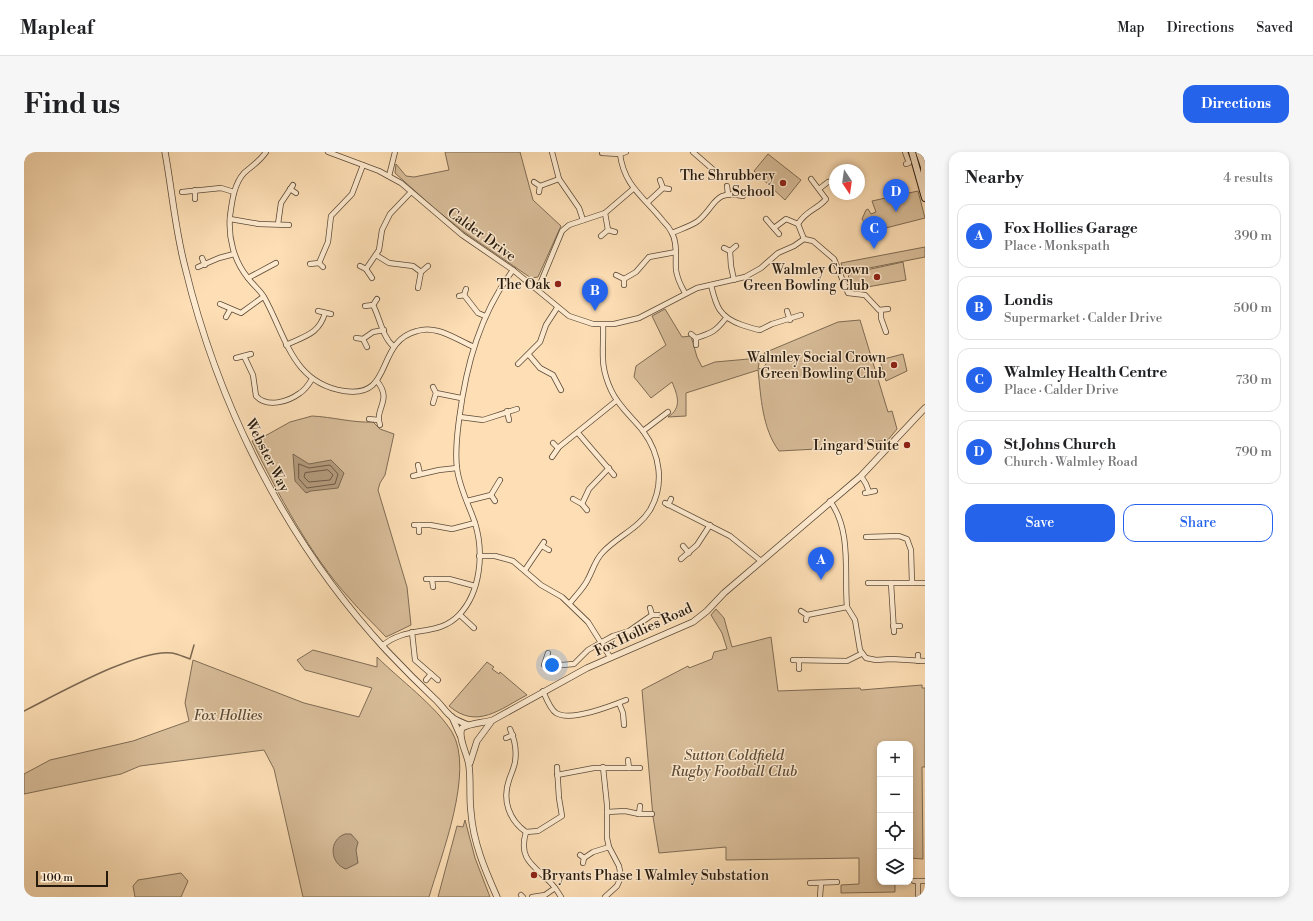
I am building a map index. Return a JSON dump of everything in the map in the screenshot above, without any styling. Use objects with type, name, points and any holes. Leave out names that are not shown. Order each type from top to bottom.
[{"type":"main road","points":[[912,152],[925,196]]},
{"type":"main road","points":[[919,152],[925,176],[925,196]]},
{"type":"street","name":"Webster Way","points":[[164,152],[177,234],[193,299],[214,364],[239,426],[272,492],[302,542],[338,592],[382,646],[452,717],[470,725]]},
{"type":"street","points":[[266,152],[244,174],[234,192],[230,219],[234,254],[248,278],[263,297],[286,345],[299,366],[312,379],[327,387],[346,391],[363,390],[377,381],[382,375],[393,346],[407,334],[422,330],[444,333],[474,347]]},
{"type":"street","name":"Calder Drive","points":[[328,152],[390,176],[462,235],[538,289],[557,308],[569,316],[583,322],[603,325],[639,318],[685,293],[711,284],[746,277],[761,268],[778,253],[794,246],[804,239]]},
{"type":"street","points":[[390,176],[395,152]]},
{"type":"street","points":[[552,152],[559,179],[579,208],[583,220]]},
{"type":"street","points":[[598,158],[601,152],[620,154],[626,152]]},
{"type":"street","points":[[693,152],[717,173]]},
{"type":"street","points":[[905,152],[909,163],[906,164]]},
{"type":"street","points":[[620,154],[624,173],[633,189],[648,202],[672,233],[676,252],[676,270],[685,293]]},
{"type":"street","points":[[319,263],[328,242],[331,216],[352,194],[363,165]]},
{"type":"street","points":[[534,182],[540,189],[559,179]]},
{"type":"street","points":[[798,224],[804,214],[825,201],[825,197],[811,179]]},
{"type":"street","points":[[660,180],[663,188]]},
{"type":"street","points":[[819,189],[828,182]]},
{"type":"street","points":[[727,186],[728,194]]},
{"type":"street","points":[[278,224],[281,203],[291,187],[296,193]]},
{"type":"street","points":[[182,192],[221,188],[234,192]]},
{"type":"street","points":[[648,202],[663,188]]},
{"type":"street","points":[[663,188],[669,189]]},
{"type":"street","points":[[538,289],[562,231],[569,225],[605,213],[633,189]]},
{"type":"street","points":[[195,190],[196,199]]},
{"type":"street","points":[[366,269],[376,255],[384,224],[395,208],[411,192]]},
{"type":"street","points":[[672,233],[696,222],[704,215],[715,200],[728,194],[743,196]]},
{"type":"street","points":[[605,213],[608,230]]},
{"type":"street","points":[[230,219],[259,224],[289,225]]},
{"type":"street","points":[[766,219],[779,234]]},
{"type":"street","points":[[774,228],[786,220],[798,224],[804,239],[813,241],[834,259],[847,291],[868,297],[881,311],[881,318],[886,332]]},
{"type":"street","points":[[608,230],[614,232]]},
{"type":"street","points":[[601,236],[608,230]]},
{"type":"street","points":[[730,251],[736,246]]},
{"type":"street","points":[[724,248],[730,251]]},
{"type":"street","points":[[730,251],[734,280]]},
{"type":"street","points":[[616,275],[624,278],[636,272],[649,257],[676,252]]},
{"type":"street","points":[[198,267],[234,254]]},
{"type":"street","points":[[376,255],[389,263],[413,266],[421,272]]},
{"type":"street","points":[[202,258],[205,265]]},
{"type":"street","points":[[310,264],[319,263]]},
{"type":"street","points":[[319,263],[323,267]]},
{"type":"street","points":[[248,278],[274,265],[275,273]]},
{"type":"street","points":[[360,266],[366,269],[372,278]]},
{"type":"street","points":[[418,288],[421,272],[428,266]]},
{"type":"street","points":[[382,646],[397,636],[444,626],[460,614],[467,605],[475,586],[479,556],[478,536],[457,468],[456,448],[462,398],[474,347],[484,316],[495,296],[513,270]]},
{"type":"street","points":[[624,278],[624,285]]},
{"type":"street","points":[[711,284],[716,305],[726,318],[740,324],[760,330],[772,324],[790,320],[801,315]]},
{"type":"street","points":[[466,289],[461,296],[478,313],[484,316]]},
{"type":"street","points":[[220,304],[230,310],[244,312],[263,297]]},
{"type":"street","points":[[365,306],[373,305],[377,299]]},
{"type":"street","points":[[373,305],[386,338],[393,346]]},
{"type":"street","points":[[518,364],[529,355],[540,342],[546,325],[557,308]]},
{"type":"street","points":[[881,311],[888,309]]},
{"type":"street","points":[[226,316],[230,310]]},
{"type":"street","points":[[318,311],[331,314]]},
{"type":"street","points":[[787,311],[790,320]]},
{"type":"street","points":[[286,345],[316,330],[322,325],[325,313]]},
{"type":"street","points":[[696,338],[718,330],[726,318]]},
{"type":"street","points":[[570,603],[583,587],[603,552],[643,518],[654,501],[658,486],[659,470],[654,452],[643,431],[616,401],[602,367],[603,325]]},
{"type":"street","points":[[356,338],[364,339],[373,332],[384,330]]},
{"type":"street","points":[[691,334],[696,338]]},
{"type":"street","points":[[696,338],[696,345]]},
{"type":"street","points":[[364,339],[367,347]]},
{"type":"street","points":[[236,358],[251,354]]},
{"type":"street","points":[[529,355],[540,368],[549,372],[561,390]]},
{"type":"street","points":[[244,356],[253,375],[256,396],[263,402],[273,404],[299,394],[312,379]]},
{"type":"street","points":[[377,381],[382,387],[384,397],[378,420],[380,425]]},
{"type":"street","points":[[433,387],[436,393],[433,403]]},
{"type":"street","points":[[436,393],[462,398]]},
{"type":"street","points":[[552,456],[558,448],[616,401]]},
{"type":"street","name":"Fox Hollies Road","points":[[470,725],[493,720],[542,691],[610,657],[693,622],[860,476],[925,408]]},
{"type":"street","points":[[460,417],[483,420],[517,409]]},
{"type":"street","points":[[507,412],[510,420]]},
{"type":"street","points":[[643,431],[668,412]]},
{"type":"street","points":[[663,417],[665,422]]},
{"type":"street","points":[[369,419],[378,420]]},
{"type":"street","points":[[578,432],[614,475]]},
{"type":"street","points":[[553,442],[558,448]]},
{"type":"street","points":[[418,465],[420,474]]},
{"type":"street","points":[[413,476],[457,468]]},
{"type":"street","points":[[582,504],[589,489],[609,468]]},
{"type":"street","points":[[860,476],[866,484],[867,492],[875,491]]},
{"type":"street","points":[[466,501],[491,495],[500,480]]},
{"type":"street","points":[[491,495],[495,501]]},
{"type":"street","points":[[573,499],[582,504],[587,510]]},
{"type":"street","points":[[671,499],[666,504],[737,540],[761,561]]},
{"type":"street","points":[[830,501],[838,513],[843,527],[847,607],[855,620],[861,654],[871,660],[891,659],[925,661]]},
{"type":"street","points":[[419,532],[416,525],[452,530],[475,523]]},
{"type":"street","points":[[680,559],[689,553],[702,539],[710,525]]},
{"type":"street","points":[[866,537],[899,536],[910,542],[912,583]]},
{"type":"street","points":[[872,537],[872,543]]},
{"type":"street","points":[[525,570],[543,544],[549,550]]},
{"type":"street","points":[[683,546],[689,553]]},
{"type":"street","points":[[479,556],[509,559],[541,584],[570,603],[588,622],[602,642],[610,657]]},
{"type":"street","points":[[426,579],[449,579],[475,586]]},
{"type":"street","points":[[432,579],[433,586]]},
{"type":"street","points":[[868,583],[925,583]]},
{"type":"street","points":[[874,583],[874,589]]},
{"type":"street","points":[[891,584],[894,632]]},
{"type":"street","points":[[801,611],[807,614],[847,607]]},
{"type":"street","points":[[650,608],[652,614]]},
{"type":"street","points":[[460,614],[474,628]]},
{"type":"street","points":[[548,653],[545,663],[562,665],[574,664],[588,650],[613,636],[629,631],[652,614],[658,615]]},
{"type":"street","points":[[806,620],[807,614]]},
{"type":"street","points":[[893,626],[900,626]]},
{"type":"street","points":[[412,632],[415,660],[438,680]]},
{"type":"street","points":[[792,660],[850,661],[861,654]]},
{"type":"street","points":[[918,655],[918,661]]},
{"type":"street","points":[[799,660],[799,669]]},
{"type":"street","points":[[426,680],[431,674]]},
{"type":"street","points":[[542,691],[553,710],[559,714],[568,715],[580,716],[626,700]]},
{"type":"street","points":[[620,703],[624,725]]},
{"type":"street","name":"Webster Way","points":[[452,717],[461,739],[469,766]]},
{"type":"street","name":"Fox Hollies Road","points":[[478,739],[493,720]]},
{"type":"street","points":[[478,739],[470,744],[461,739],[462,728],[470,725],[478,729],[478,739],[469,766],[471,813],[477,844],[497,897]]},
{"type":"street","points":[[510,728],[516,744],[515,761],[508,781],[506,798],[514,822],[526,832],[538,831],[561,818],[563,814],[559,798],[557,768]]},
{"type":"street","points":[[506,738],[513,735]]},
{"type":"street","points":[[628,760],[629,768]]},
{"type":"street","points":[[557,775],[603,767],[640,768]]},
{"type":"street","points":[[603,767],[609,847],[619,866],[621,878],[617,886],[605,897]]},
{"type":"street","points":[[639,814],[640,806]]},
{"type":"street","points":[[607,812],[624,811],[639,814],[652,814]]},
{"type":"street","points":[[526,832],[523,841],[525,856],[555,888],[561,897]]},
{"type":"street","points":[[583,863],[582,856],[609,847]]},
{"type":"street","points":[[918,897],[916,881],[925,881]]},
{"type":"street","points":[[810,883],[837,882]]},
{"type":"street","points":[[820,897],[821,883]]},
{"type":"street","points":[[532,897],[545,895],[555,888]]},
{"type":"green space","points":[[445,152],[520,152],[533,200],[561,226],[538,277],[531,278],[464,232],[435,209],[395,173],[396,164],[406,176],[414,177],[449,170]]},
{"type":"green space","points":[[768,154],[801,180],[785,200],[754,171]]},
{"type":"green space","points":[[918,191],[925,218],[870,232],[862,219],[866,210],[868,209],[871,214],[876,212],[872,201]]},
{"type":"green space","points":[[925,247],[925,257],[844,273],[841,263]]},
{"type":"green space","name":"Walmley Crown Green Bowling Club","points":[[903,262],[906,280],[851,290],[848,274]]},
{"type":"green space","points":[[665,309],[682,337],[691,336],[697,357],[702,367],[715,362],[760,358],[758,369],[763,368],[766,364],[764,353],[838,322],[860,320],[888,412],[892,411],[897,429],[888,440],[817,449],[779,451],[773,442],[763,412],[758,370],[686,393],[686,416],[668,417],[675,410],[678,401],[672,382],[651,398],[634,377],[636,366],[666,345],[652,316]]},
{"type":"green space","name":"Walmley Social Crown Green Bowling Club","points":[[903,354],[907,371],[886,381],[880,360]]},
{"type":"green space","points":[[312,416],[358,422],[373,422],[380,429],[394,434],[385,475],[378,490],[407,587],[411,625],[386,637],[335,582],[308,544],[284,503],[252,441],[265,436],[290,422]]},
{"type":"green space","name":"Sutton Coldfield Rugby Football Club","points":[[716,609],[724,618],[732,647],[771,637],[778,691],[860,688],[861,690],[922,685],[922,688],[925,688],[925,767],[922,767],[923,859],[913,858],[913,741],[877,741],[877,885],[895,885],[895,892],[841,893],[841,885],[859,884],[859,858],[726,860],[726,847],[659,853],[653,817],[642,690],[688,666],[689,668],[712,659],[714,652],[727,649],[722,633],[711,615]]},
{"type":"green space","name":"Fox Hollies","points":[[313,650],[377,667],[377,657],[427,702],[452,732],[458,749],[460,768],[458,791],[448,837],[429,897],[303,897],[274,769],[264,750],[140,766],[121,774],[24,794],[24,774],[50,760],[133,741],[189,721],[185,703],[193,660],[304,703],[359,717],[372,688],[305,670],[297,660]]},
{"type":"green space","points":[[487,662],[494,667],[492,669],[499,674],[500,672],[527,695],[488,715],[479,717],[459,713],[449,706]]},
{"type":"green space","points":[[465,820],[475,858],[490,897],[438,897],[457,826],[463,827]]},
{"type":"green space","points":[[181,873],[188,881],[181,897],[135,897],[133,886],[138,880]]},
{"type":"water","points":[[293,454],[309,464],[331,460],[344,473],[338,488],[311,491],[306,493],[295,481]]},
{"type":"water","points":[[345,834],[351,834],[358,842],[356,850],[358,863],[346,869],[337,862],[333,852],[336,841]]},
{"type":"waterway","points":[[24,711],[76,684],[139,658],[157,653],[172,653],[190,659],[194,645]]},
{"type":"place","name":"The Shrubbery School","points":[[783,183]]},
{"type":"place","name":"St Johns Church","points":[[896,212]]},
{"type":"place","name":"Walmley Health Centre","points":[[874,249]]},
{"type":"place","name":"Walmley Crown Green Bowling Club","points":[[877,277]]},
{"type":"place","name":"The Oak","points":[[558,284]]},
{"type":"place","name":"Londis","points":[[595,311]]},
{"type":"place","name":"Walmley Social Crown Green Bowling Club","points":[[894,365]]},
{"type":"place","name":"Lingard Suite","points":[[907,445]]},
{"type":"place","name":"Fox Hollies Garage","points":[[821,580]]},
{"type":"place","name":"Bryants Phase 1 Walmley Substation","points":[[534,875]]}]
